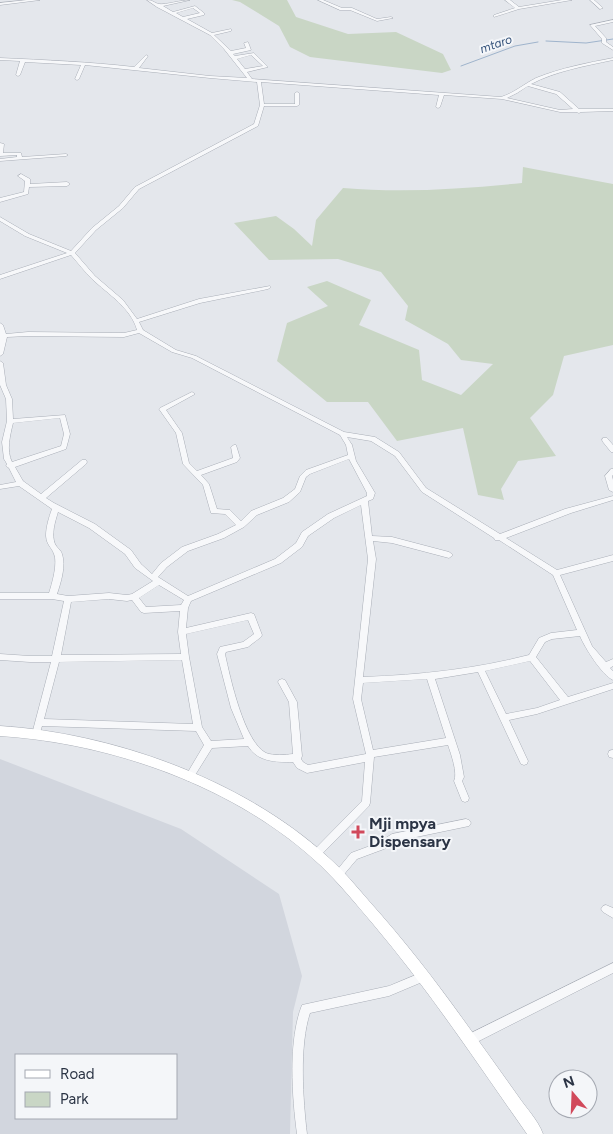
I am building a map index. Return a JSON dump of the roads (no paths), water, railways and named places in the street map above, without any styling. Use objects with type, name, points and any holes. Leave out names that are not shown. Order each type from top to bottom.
[{"type":"main road","points":[[0,731],[38,728],[124,753],[188,776],[218,788],[245,804],[316,854],[393,938],[536,1134]]},
{"type":"street","points":[[0,4],[38,0]]},
{"type":"street","points":[[149,0],[185,18],[211,34],[229,52],[251,80]]},
{"type":"street","points":[[158,6],[188,0]]},
{"type":"street","points":[[320,0],[341,9],[351,9],[377,20],[391,18]]},
{"type":"street","points":[[507,0],[518,8]]},
{"type":"street","points":[[495,16],[518,8],[570,0]]},
{"type":"street","points":[[592,0],[601,8]]},
{"type":"street","points":[[173,13],[194,7],[203,14],[185,18]]},
{"type":"street","points":[[613,22],[592,26],[603,41],[613,49]]},
{"type":"street","points":[[211,34],[230,30]]},
{"type":"street","points":[[244,71],[266,67],[252,54],[246,43]]},
{"type":"street","points":[[229,52],[249,49]]},
{"type":"street","points":[[232,58],[252,54]]},
{"type":"street","points":[[136,68],[146,56]]},
{"type":"street","points":[[0,59],[136,68],[259,81],[501,98],[560,111],[613,110]]},
{"type":"street","points":[[501,98],[516,94],[528,84],[539,79],[583,65],[613,59]]},
{"type":"street","points":[[18,75],[23,60]]},
{"type":"street","points":[[77,79],[83,64]]},
{"type":"street","points":[[0,277],[72,253],[94,229],[121,207],[137,188],[256,124],[262,105],[259,81]]},
{"type":"street","points":[[528,84],[558,93],[579,112]]},
{"type":"street","points":[[262,105],[294,106],[298,104],[297,93]]},
{"type":"street","points":[[438,107],[442,93]]},
{"type":"street","points":[[0,144],[2,144],[0,155],[19,154],[20,158]]},
{"type":"street","points":[[0,160],[17,160],[20,158],[66,154]]},
{"type":"street","points":[[0,200],[26,193],[28,178],[21,176]]},
{"type":"street","points":[[27,186],[67,184]]},
{"type":"street","points":[[0,219],[28,235],[72,253],[94,277],[121,301],[136,321],[140,331],[174,351],[221,370],[342,434],[373,439],[397,454],[424,490],[556,573],[589,648],[613,677]]},
{"type":"street","points":[[136,321],[199,301],[268,287]]},
{"type":"street","points":[[0,325],[2,336],[0,354]]},
{"type":"street","points":[[2,336],[124,335],[140,331]]},
{"type":"street","points":[[0,363],[3,385],[9,399],[10,421],[2,443],[9,466],[20,483],[56,508],[92,526],[128,552],[138,566],[156,580],[188,599]]},
{"type":"street","points":[[192,394],[162,409],[179,433],[186,464],[206,484],[214,511],[227,512],[241,525]]},
{"type":"street","points":[[9,466],[64,447],[67,434],[63,416],[10,421]]},
{"type":"street","points":[[209,745],[198,728],[185,657],[182,632],[184,608],[188,599],[278,561],[299,545],[305,534],[331,516],[364,502],[371,497],[371,493],[351,456],[349,445],[342,434]]},
{"type":"street","points":[[605,440],[613,450]]},
{"type":"street","points":[[197,474],[237,458],[234,447]]},
{"type":"street","points":[[0,596],[52,596],[68,599],[134,597],[156,580],[164,565],[185,549],[221,536],[241,525],[254,513],[286,500],[298,490],[308,472],[351,456]]},
{"type":"street","points":[[42,497],[84,462]]},
{"type":"street","points":[[613,471],[608,476],[613,490]]},
{"type":"street","points":[[0,487],[20,483]]},
{"type":"street","points":[[498,538],[568,511],[613,498]]},
{"type":"street","points":[[316,854],[366,803],[370,756],[357,699],[372,559],[364,502]]},
{"type":"street","points":[[52,596],[58,580],[59,565],[58,553],[50,547],[49,539],[56,508]]},
{"type":"street","points":[[369,538],[392,540],[449,555]]},
{"type":"street","points":[[556,573],[613,558]]},
{"type":"street","points":[[134,597],[144,610],[184,608]]},
{"type":"street","points":[[68,599],[56,658],[38,728],[198,728]]},
{"type":"street","points":[[182,632],[248,616],[252,618],[258,635],[245,645],[223,649],[221,654],[229,689],[249,742],[260,753],[269,757],[295,758]]},
{"type":"street","points":[[359,680],[430,677],[480,668],[532,657],[542,640],[551,636],[582,633]]},
{"type":"street","points":[[0,658],[30,660],[185,657]]},
{"type":"street","points":[[532,657],[566,701]]},
{"type":"street","points":[[604,666],[613,662]]},
{"type":"street","points":[[480,668],[494,693],[503,718],[524,761]]},
{"type":"street","points":[[430,677],[456,755],[460,778],[458,780],[465,798]]},
{"type":"street","points":[[282,682],[293,701],[298,756],[295,758]]},
{"type":"street","points":[[503,718],[613,686]]},
{"type":"street","points":[[295,758],[300,765],[307,769],[450,740]]},
{"type":"street","points":[[209,745],[249,742]]},
{"type":"street","points":[[188,776],[209,745]]},
{"type":"street","points":[[338,876],[354,856],[381,846],[395,836],[466,823]]},
{"type":"street","points":[[469,1040],[613,968]]},
{"type":"street","points":[[302,1134],[298,1081],[302,1029],[306,1009],[389,991],[423,977]]},
{"type":"waterway","name":"mtaro","points":[[546,41],[586,43],[613,39]]},
{"type":"waterway","name":"mtaro","points":[[461,66],[515,46],[538,42]]},
{"type":"place","name":"Mji mpya Dispensary","points":[[358,832]]}]
